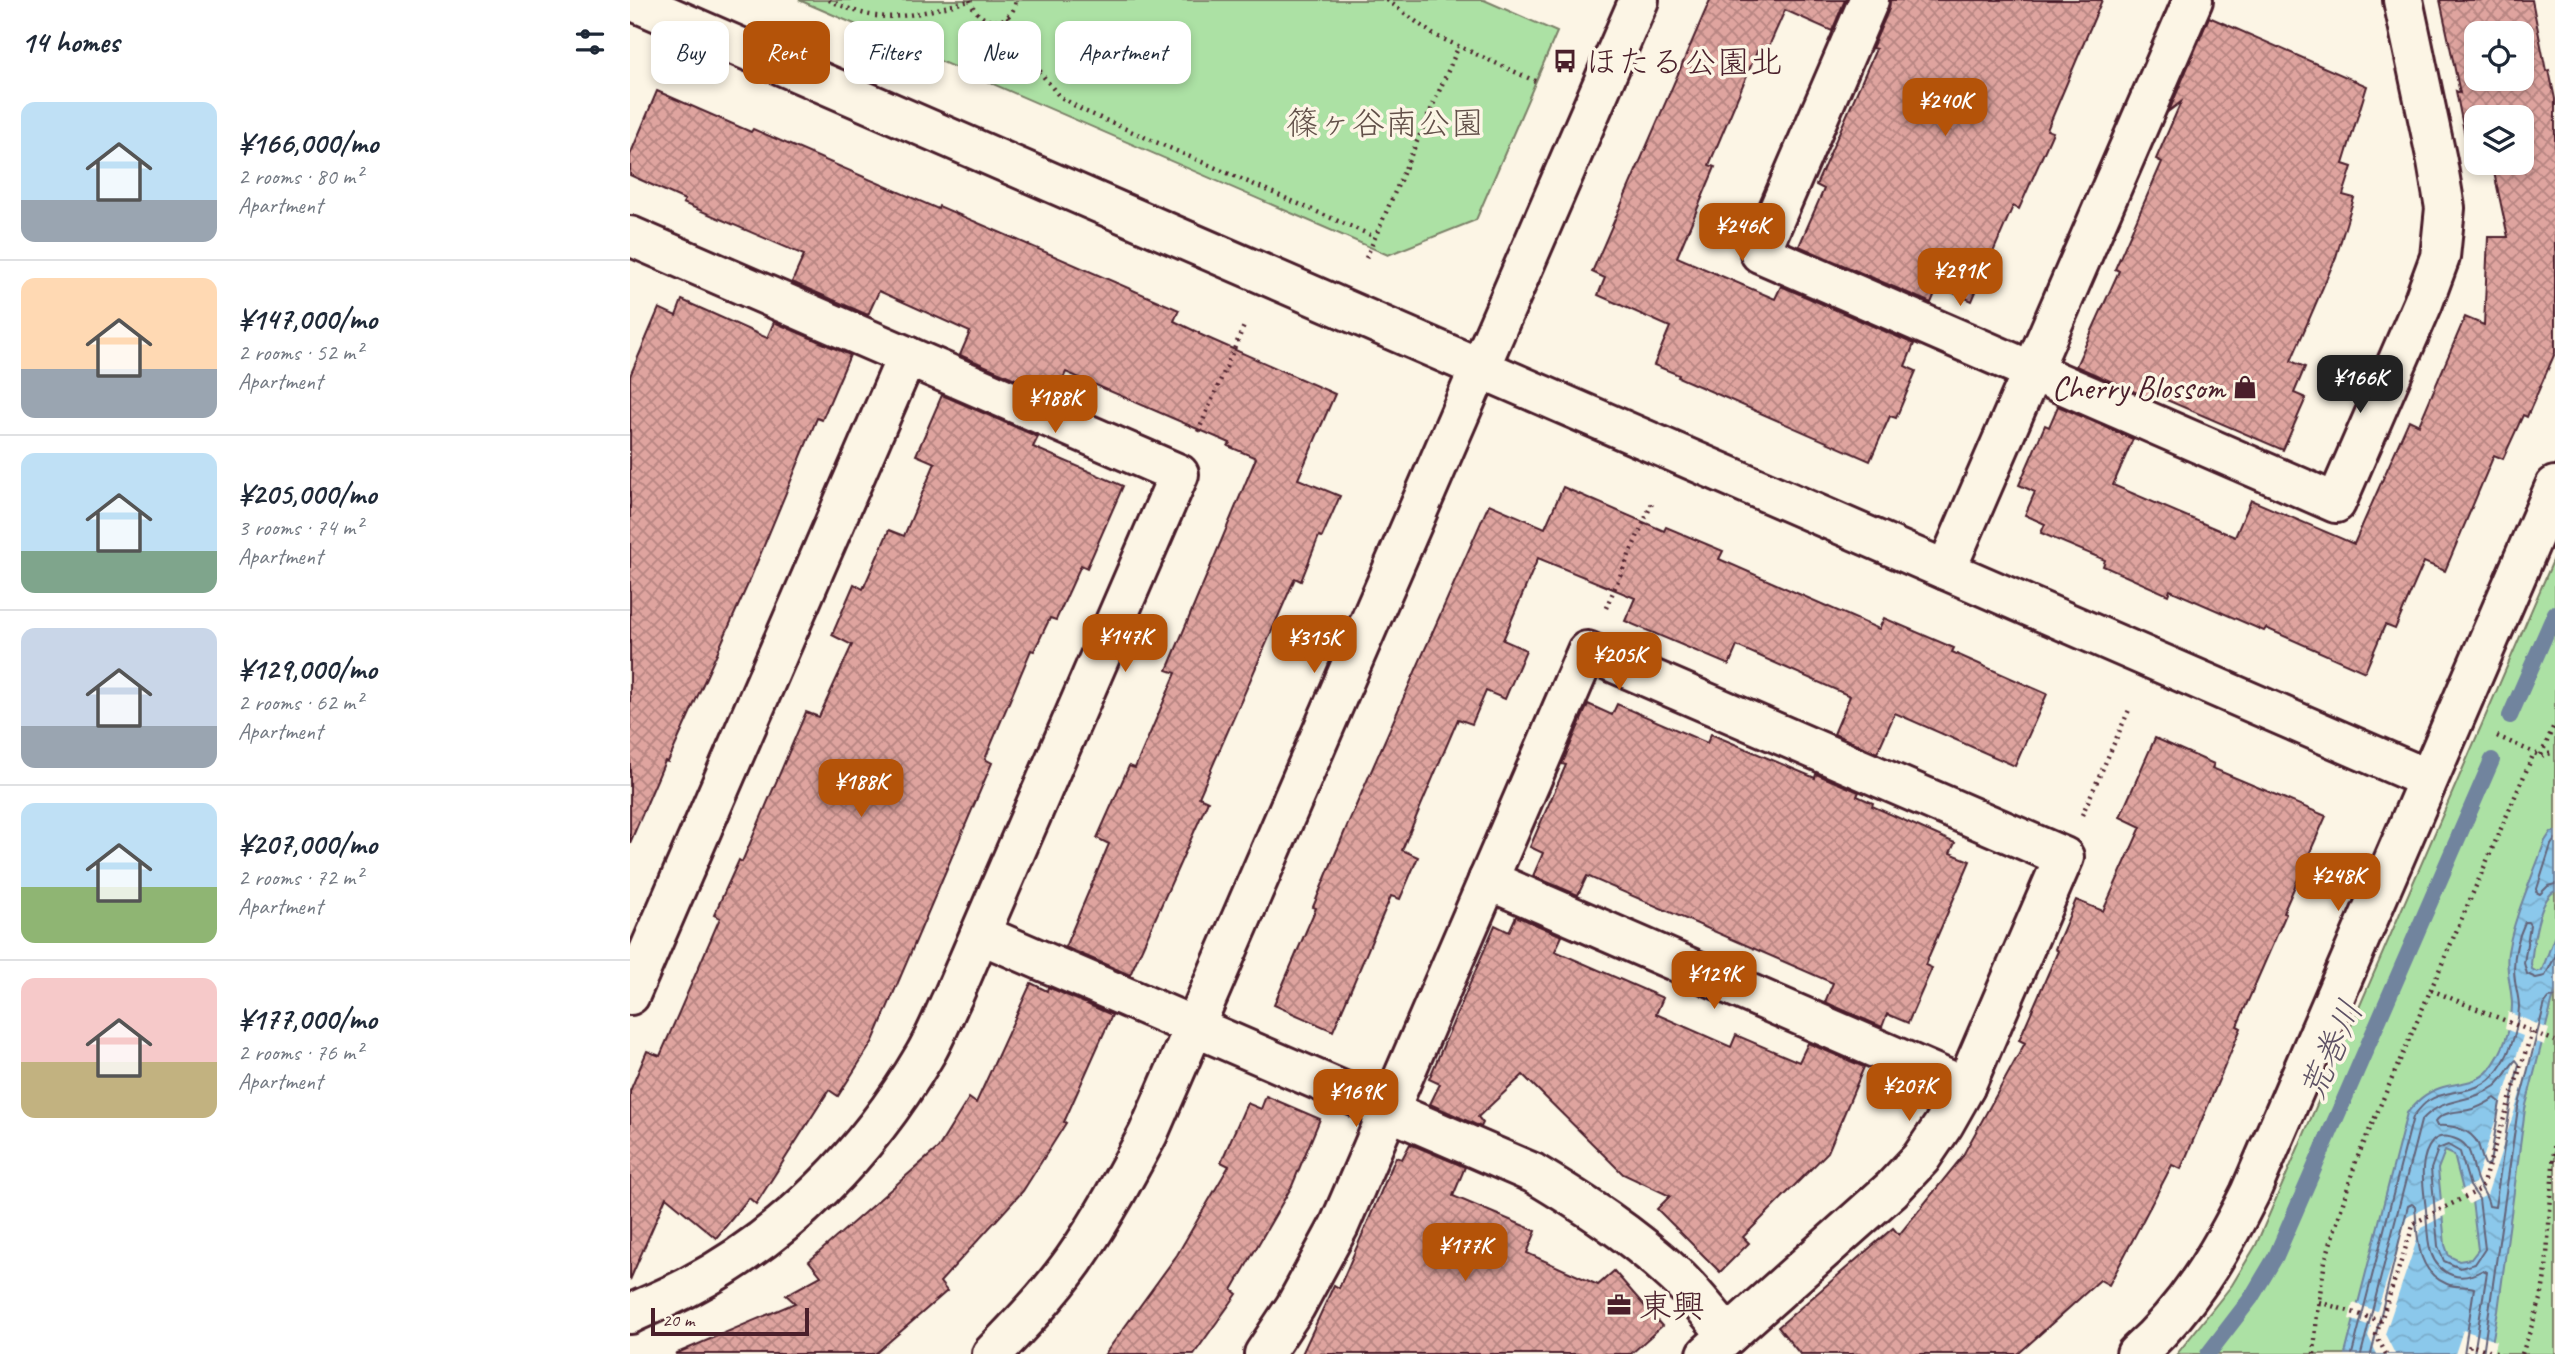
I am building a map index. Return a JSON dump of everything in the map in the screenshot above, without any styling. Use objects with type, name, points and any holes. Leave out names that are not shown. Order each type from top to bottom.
[{"type":"street","points":[[631,0],[2428,779]]},
{"type":"street","points":[[992,1354],[1027,1318],[1073,1261],[1114,1199],[1148,1134],[1639,0]]},
{"type":"street","points":[[1870,0],[1760,253],[2336,503],[2423,303],[2440,257],[2445,208],[2403,0]]},
{"type":"street","points":[[1947,570],[2193,0]]},
{"type":"street","points":[[630,1314],[688,1287],[746,1252],[799,1211],[847,1163],[889,1111],[925,1054],[981,933],[1179,474],[631,240]]},
{"type":"street","points":[[630,995],[907,356]]},
{"type":"street","points":[[2136,1354],[2183,1306],[2231,1232],[2555,486]]},
{"type":"street","points":[[981,933],[1194,1027],[1388,1110],[1532,1173],[1583,1203],[1631,1237],[1676,1276],[1717,1344],[1899,1181],[1921,1158],[1965,1087],[2064,858],[1587,651],[1388,1110],[1339,1226],[1295,1307],[1264,1354]]},
{"type":"street","points":[[1488,880],[1965,1087]]},
{"type":"path","points":[[829,0],[852,10],[877,16],[904,15],[970,1],[974,13],[984,20],[996,22],[1007,17],[1016,0]]},
{"type":"path","points":[[1387,0],[1415,22],[1458,48],[1535,81]]},
{"type":"path","points":[[1007,17],[1043,76],[1059,96],[1082,110],[1375,237]]},
{"type":"path","points":[[1366,258],[1458,48]]},
{"type":"path","points":[[1179,474],[1244,326]]},
{"type":"path","points":[[1587,651],[1652,503]]},
{"type":"path","points":[[2064,858],[2129,709]]},
{"type":"path","points":[[2541,756],[2555,723]]},
{"type":"path","points":[[2519,746],[2541,756],[2555,752]]},
{"type":"path","points":[[2314,1354],[2325,1261],[2356,1161],[2534,752]]},
{"type":"path","points":[[2431,990],[2555,1041]]},
{"type":"path","points":[[2386,1354],[2376,1335],[2414,1223],[2481,1189],[2532,1032]]},
{"type":"path","points":[[2522,1354],[2541,1299],[2546,1270],[2555,1135]]},
{"type":"path","points":[[2319,1302],[2381,1321]]},
{"type":"path","points":[[2467,1354],[2470,1345],[2499,1354]]},
{"type":"green space","name":"篠ヶ谷南公園","points":[[799,0],[1484,0],[1557,32],[1476,220],[1388,255],[993,84],[1041,84],[1041,21],[958,21],[958,69],[944,63],[944,21],[848,21]]},
{"type":"green space","points":[[2555,556],[2555,1354],[2177,1354],[2232,1285],[2256,1245]]},
{"type":"water","points":[[2551,832],[2555,832],[2555,891],[2549,896],[2541,913],[2531,964],[2532,969],[2537,972],[2542,970],[2555,935],[2555,991],[2525,1109],[2490,1354],[2345,1354],[2407,1113],[2430,1092],[2472,1081],[2484,1075],[2494,1063],[2506,1039],[2512,1005],[2508,952],[2519,910],[2545,841]],"holes":[[[2445,1151],[2454,1155],[2463,1190],[2472,1201],[2478,1250],[2471,1259],[2459,1261],[2449,1256],[2445,1245],[2438,1169]]]},
{"type":"pier","points":[[2508,1012],[2549,1029],[2544,1045],[2537,1042],[2487,1195],[2469,1204],[2460,1191],[2475,1183],[2523,1036],[2505,1029]]},
{"type":"pier","points":[[2444,1198],[2446,1215],[2421,1228],[2385,1334],[2395,1354],[2377,1354],[2368,1336],[2371,1326],[2349,1319],[2353,1303],[2377,1311],[2407,1217]]},
{"type":"pier","points":[[2463,1330],[2496,1341],[2493,1354],[2455,1354]]},
{"type":"building","points":[[1710,0],[1845,0],[1832,31],[1785,10],[1766,53],[1758,49],[1709,165],[1715,167],[1677,257],[1775,299],[1781,286],[1914,344],[1905,366],[1916,371],[1896,418],[1890,416],[1870,461],[1654,365],[1670,327],[1598,295],[1605,278],[1592,272]]},
{"type":"building","points":[[1890,0],[2102,0],[2047,130],[2053,132],[2019,209],[2013,206],[1972,301],[1938,286],[1931,303],[1799,246],[1824,189],[1816,185],[1876,49],[1872,48],[1889,9]]},
{"type":"building","points":[[2440,0],[2532,0],[2546,71],[2549,70],[2555,99],[2555,353],[2527,417],[2523,415],[2503,459],[2494,455],[2445,571],[2424,562],[2395,629],[2385,625],[2365,672],[2266,628],[2264,631],[2170,590],[2168,595],[2103,566],[2105,560],[2041,533],[2045,524],[2025,515],[2035,492],[2019,485],[2045,425],[2049,427],[2058,406],[2133,439],[2113,485],[2235,537],[2251,500],[2354,544],[2409,420],[2419,425],[2465,317],[2484,325],[2488,237],[2508,237],[2495,175],[2534,175],[2534,105],[2464,105],[2464,131],[2456,91],[2460,93]]},
{"type":"building","points":[[2209,17],[2367,86],[2343,164],[2352,167],[2343,195],[2354,198],[2336,257],[2291,361],[2305,367],[2294,393],[2306,398],[2283,450],[2153,394],[2151,399],[2076,366],[2119,271],[2115,269],[2162,162],[2156,159],[2181,102],[2169,111]]},
{"type":"building","points":[[657,91],[751,132],[753,129],[938,209],[939,206],[1179,310],[1174,321],[1335,394],[1298,479],[1340,496],[1322,537],[1319,536],[1301,581],[1295,578],[1199,797],[1208,801],[1130,975],[1065,947],[1109,844],[1097,838],[1129,766],[1135,768],[1176,673],[1167,670],[1256,458],[1228,446],[1230,443],[1066,372],[1055,396],[960,355],[970,332],[879,291],[868,315],[792,282],[804,255],[683,203],[685,200],[630,175],[630,155]]},
{"type":"building","points":[[682,300],[767,338],[774,322],[850,355],[822,420],[817,418],[748,584],[668,762],[665,761],[630,843],[630,376],[659,308],[676,316]]},
{"type":"building","points":[[942,395],[1038,437],[1033,447],[1123,486],[1087,568],[1081,565],[1056,620],[1050,618],[1034,651],[1031,650],[985,759],[992,763],[873,1041],[838,1096],[829,1090],[756,1204],[749,1198],[716,1238],[666,1197],[630,1280],[630,1091],[647,1051],[660,1056],[720,918],[714,915],[739,860],[742,862],[806,712],[819,717],[852,645],[832,635],[854,584],[863,589],[889,530],[904,536],[935,463],[916,455]]},
{"type":"building","points":[[1563,487],[1664,531],[1666,527],[1723,551],[1719,559],[1879,629],[1884,618],[1954,648],[1952,652],[2047,694],[2015,766],[1895,713],[1877,753],[1834,734],[1850,696],[1737,646],[1729,665],[1625,621],[1635,598],[1538,558],[1503,640],[1526,650],[1505,699],[1486,691],[1472,724],[1458,719],[1402,850],[1418,857],[1400,899],[1391,896],[1333,1031],[1274,1005],[1316,908],[1313,907],[1347,826],[1489,504],[1545,528]]},
{"type":"building","points":[[1588,704],[1612,715],[1617,704],[1707,743],[1711,734],[1815,778],[1816,774],[1859,792],[1857,796],[1873,803],[1872,806],[1955,843],[1950,853],[1970,861],[1925,965],[1932,968],[1908,1023],[1887,1014],[1882,1027],[1825,1002],[1833,983],[1587,876],[1578,895],[1533,876],[1543,853],[1530,847],[1566,765],[1562,764]]},
{"type":"building","points":[[2155,738],[2214,764],[2212,768],[2326,816],[2283,913],[2286,914],[2237,1026],[2241,1028],[2181,1169],[2172,1165],[2109,1285],[2100,1280],[2018,1354],[1800,1354],[1778,1327],[1893,1228],[1899,1235],[1962,1157],[2025,1043],[2019,1040],[2058,951],[2055,949],[2076,900],[2103,911],[2141,827],[2120,817]]},
{"type":"building","points":[[1516,916],[1562,936],[1555,951],[1663,998],[1656,1014],[1731,1047],[1736,1035],[1799,1062],[1808,1043],[1864,1067],[1828,1152],[1743,1237],[1749,1243],[1720,1272],[1657,1209],[1670,1196],[1623,1174],[1523,1075],[1478,1117],[1483,1123],[1481,1127],[1430,1104],[1440,1084],[1429,1079],[1495,925],[1509,932]]},
{"type":"building","points":[[1031,983],[1047,991],[1048,987],[1112,1015],[1064,1122],[1066,1123],[1023,1191],[940,1282],[947,1291],[875,1354],[675,1354],[795,1303],[786,1295],[821,1276],[809,1261],[938,1148],[969,1098],[976,1103]]},
{"type":"building","points":[[1266,1096],[1320,1119],[1292,1186],[1232,1290],[1237,1294],[1194,1354],[1105,1354],[1177,1255],[1229,1166],[1221,1162],[1247,1103],[1261,1109]]},
{"type":"building","points":[[1410,1144],[1465,1167],[1453,1196],[1536,1231],[1527,1253],[1598,1285],[1614,1271],[1662,1326],[1631,1354],[1302,1354],[1334,1285],[1339,1288],[1396,1157],[1402,1159]]},
{"type":"waterway","name":"荒巻川","points":[[2510,716],[2555,613]]},
{"type":"waterway","name":"荒巻川","points":[[2208,1354],[2251,1298],[2276,1256],[2492,760]]},
{"type":"place","name":"ほたる公園北","points":[[1565,61]]},
{"type":"place","name":"Cherry Blossom","points":[[2245,387]]},
{"type":"place","name":"東興","points":[[1619,1305]]}]
